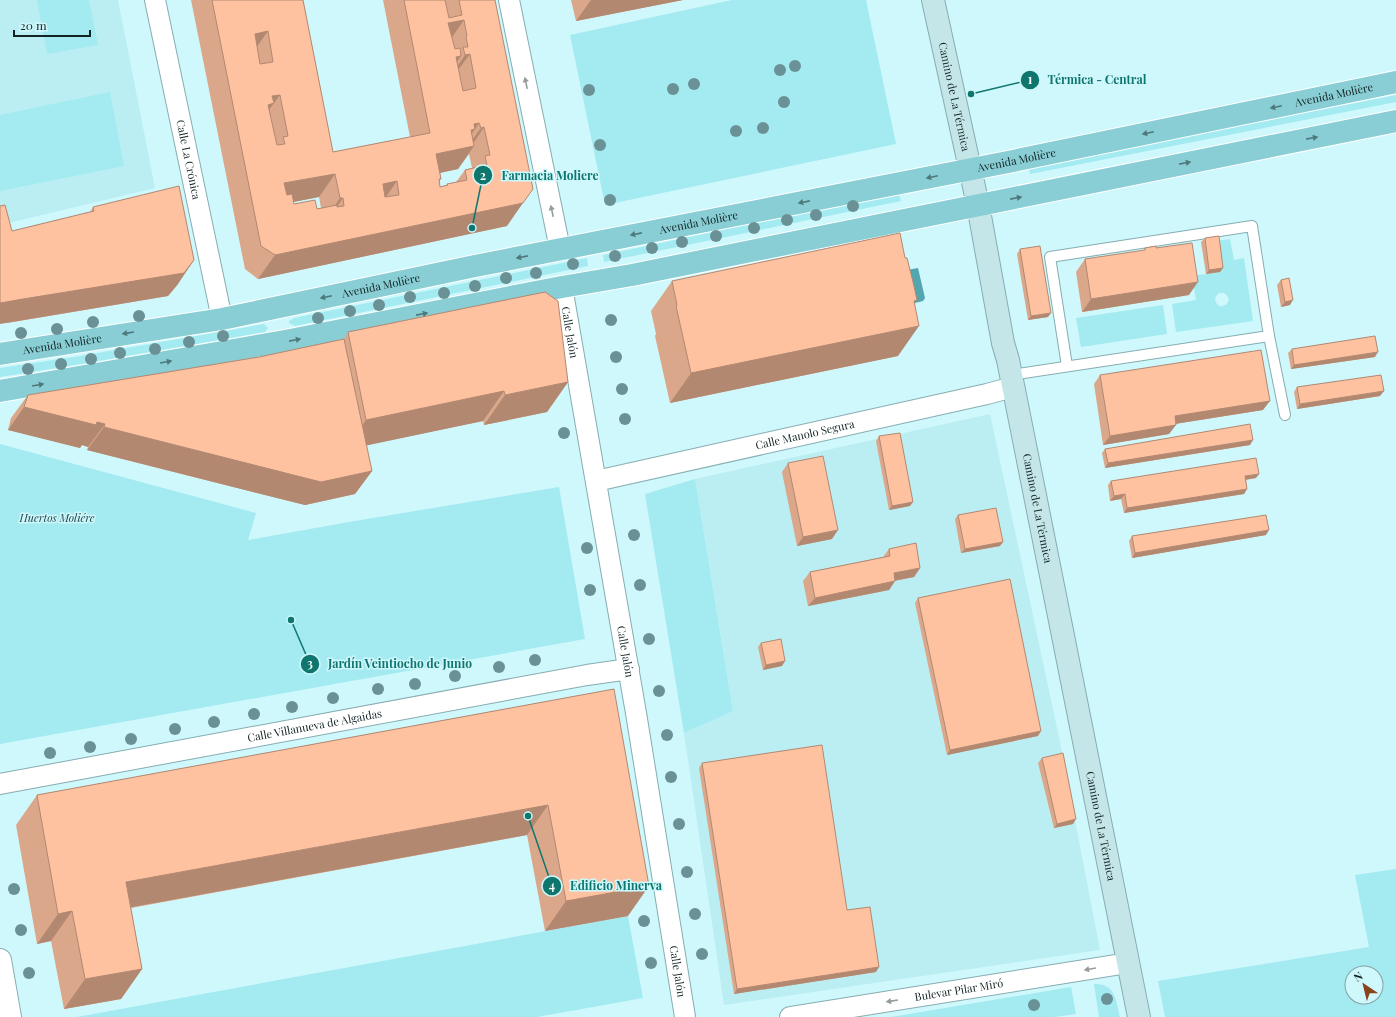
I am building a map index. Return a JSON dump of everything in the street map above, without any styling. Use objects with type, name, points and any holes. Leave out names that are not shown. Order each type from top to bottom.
[{"type":"main road","name":"Camino de La Térmica","points":[[933,0],[978,205],[1003,343],[1012,381],[1139,1017]]},
{"type":"main road","name":"Avenida Molière","points":[[0,354],[222,319],[560,249],[1008,162],[1396,82]]},
{"type":"main road","points":[[0,391],[285,342],[562,287],[632,275],[1396,120]]},
{"type":"street","name":"Calle La Crónica","points":[[155,0],[222,319]]},
{"type":"street","points":[[509,0],[560,249]]},
{"type":"street","name":"Calle Jalón","points":[[562,287],[629,669],[685,1017]]},
{"type":"street","name":"Calle Manolo Segura","points":[[596,481],[980,396],[1012,381]]},
{"type":"street","name":"Calle Villanueva de Algaidas","points":[[0,784],[588,675],[629,669]]},
{"type":"street","points":[[0,960],[10,1017]]},
{"type":"street","name":"Bulevar Pilar Miró","points":[[790,1017],[1128,962]]},
{"type":"lane","points":[[1067,366],[1050,257],[1252,226],[1269,336],[1285,415]]},
{"type":"lane","points":[[1012,381],[1067,366],[1269,336]]},
{"type":"shaded area","points":[[0,0],[118,0],[155,188],[0,225]]},
{"type":"shaded area","points":[[918,268],[925,298],[923,301],[907,305],[901,271]]},
{"type":"shaded area","points":[[990,414],[1060,742],[1100,950],[724,1005],[684,733],[733,710],[695,479]]},
{"type":"green space","points":[[37,0],[89,0],[98,45],[47,54]]},
{"type":"green space","points":[[732,0],[866,0],[896,144],[605,205],[570,35]]},
{"type":"green space","points":[[110,92],[124,166],[0,191],[0,115]]},
{"type":"green space","points":[[1396,95],[1396,102],[1030,174],[1029,167]]},
{"type":"green space","points":[[899,193],[901,201],[604,262],[603,255]]},
{"type":"green space","points":[[1230,239],[1234,260],[1244,258],[1253,321],[1176,332],[1172,304],[1196,300],[1192,276],[1220,272],[1216,241]],"holes":[[[1219,293],[1224,293],[1228,296],[1229,300],[1226,305],[1220,306],[1215,301],[1215,298]]]},
{"type":"green space","points":[[587,258],[588,266],[295,326],[289,323],[289,321],[294,318]]},
{"type":"green space","points":[[1163,305],[1167,334],[1081,347],[1076,318]]},
{"type":"green space","points":[[264,324],[268,328],[265,332],[0,377],[0,368],[80,356]]},
{"type":"green space","name":"Huertos Moliére","points":[[0,444],[256,513],[248,540],[559,487],[585,639],[0,744]]},
{"type":"green space","points":[[695,479],[733,711],[684,733],[645,494]]},
{"type":"green space","points":[[1396,869],[1396,1017],[1165,1017],[1158,981],[1369,947],[1355,875]]},
{"type":"green space","points":[[628,916],[643,998],[537,1017],[77,1017]]},
{"type":"green space","points":[[1094,984],[1101,984],[1110,990],[1116,999],[1120,1017],[1099,1017]]},
{"type":"green space","points":[[1071,987],[1076,1014],[1055,1017],[891,1017]]},
{"type":"building","points":[[212,0],[303,0],[333,152],[430,133],[404,0],[445,0],[449,18],[462,15],[459,0],[495,0],[533,189],[523,203],[275,255],[261,246]],"holes":[[[464,20],[468,47],[463,47],[465,55],[470,54],[476,88],[463,91],[456,57],[461,56],[460,48],[455,49],[448,23]],[[268,31],[273,62],[260,64],[255,34]],[[280,95],[288,136],[283,137],[285,144],[277,145],[268,105],[274,103],[272,96]],[[479,123],[481,128],[484,127],[490,155],[485,156],[487,165],[465,170],[467,180],[440,187],[439,179],[441,179],[436,154],[474,146],[471,130],[475,129],[474,124]],[[335,174],[340,198],[343,198],[344,206],[337,207],[337,205],[317,209],[315,200],[294,204],[292,194],[287,195],[284,183]],[[397,181],[399,195],[385,197],[383,184]]]},
{"type":"building","points":[[179,186],[194,260],[184,273],[0,303],[0,206],[5,205],[12,231],[94,211],[93,207]]},
{"type":"building","points":[[900,233],[905,258],[907,258],[917,300],[914,301],[919,326],[691,373],[672,281]]},
{"type":"building","points":[[1219,236],[1223,268],[1209,270],[1205,238]]},
{"type":"building","points":[[1192,243],[1198,282],[1091,299],[1085,259],[1145,250],[1145,248],[1156,246],[1156,248]]},
{"type":"building","points":[[1040,246],[1051,313],[1031,316],[1020,249]]},
{"type":"building","points":[[1289,278],[1293,300],[1285,302],[1281,280]]},
{"type":"building","points":[[545,292],[558,301],[568,382],[505,395],[504,391],[366,420],[348,332]]},
{"type":"building","points":[[1375,336],[1378,352],[1294,365],[1292,349]]},
{"type":"building","points":[[344,339],[372,471],[321,482],[104,427],[105,424],[97,422],[96,425],[24,407],[28,395],[259,357]]},
{"type":"building","points":[[1261,350],[1270,401],[1175,416],[1176,425],[1110,436],[1100,375]]},
{"type":"building","points":[[1381,375],[1384,391],[1300,404],[1297,387]]},
{"type":"building","points":[[1250,424],[1253,440],[1108,463],[1105,449]]},
{"type":"building","points":[[900,433],[913,502],[892,506],[879,436]]},
{"type":"building","points":[[823,456],[838,530],[803,537],[788,463]]},
{"type":"building","points":[[1256,458],[1259,474],[1245,476],[1247,489],[1127,508],[1125,494],[1114,496],[1111,481]]},
{"type":"building","points":[[996,508],[1003,542],[965,549],[958,515]]},
{"type":"building","points":[[1266,515],[1269,530],[1135,553],[1132,536]]},
{"type":"building","points":[[916,543],[920,568],[894,573],[895,581],[815,598],[810,572],[890,556],[889,549]]},
{"type":"building","points":[[1010,579],[1041,731],[950,750],[918,598]]},
{"type":"building","points":[[781,639],[785,661],[766,665],[761,643]]},
{"type":"building","points":[[614,689],[649,886],[566,901],[548,805],[126,882],[142,969],[85,979],[72,911],[58,914],[37,795]]},
{"type":"building","points":[[822,745],[847,910],[870,907],[879,967],[737,989],[702,763]]},
{"type":"building","points":[[1063,753],[1076,819],[1057,824],[1042,758]]},
{"type":"place","name":"Térmica - Central","points":[[971,94]]},
{"type":"place","name":"Farmacia Moliere","points":[[472,228]]},
{"type":"place","name":"Jardín Veintiocho de Junio","points":[[291,620]]},
{"type":"place","name":"Edificio Minerva","points":[[528,816]]}]
